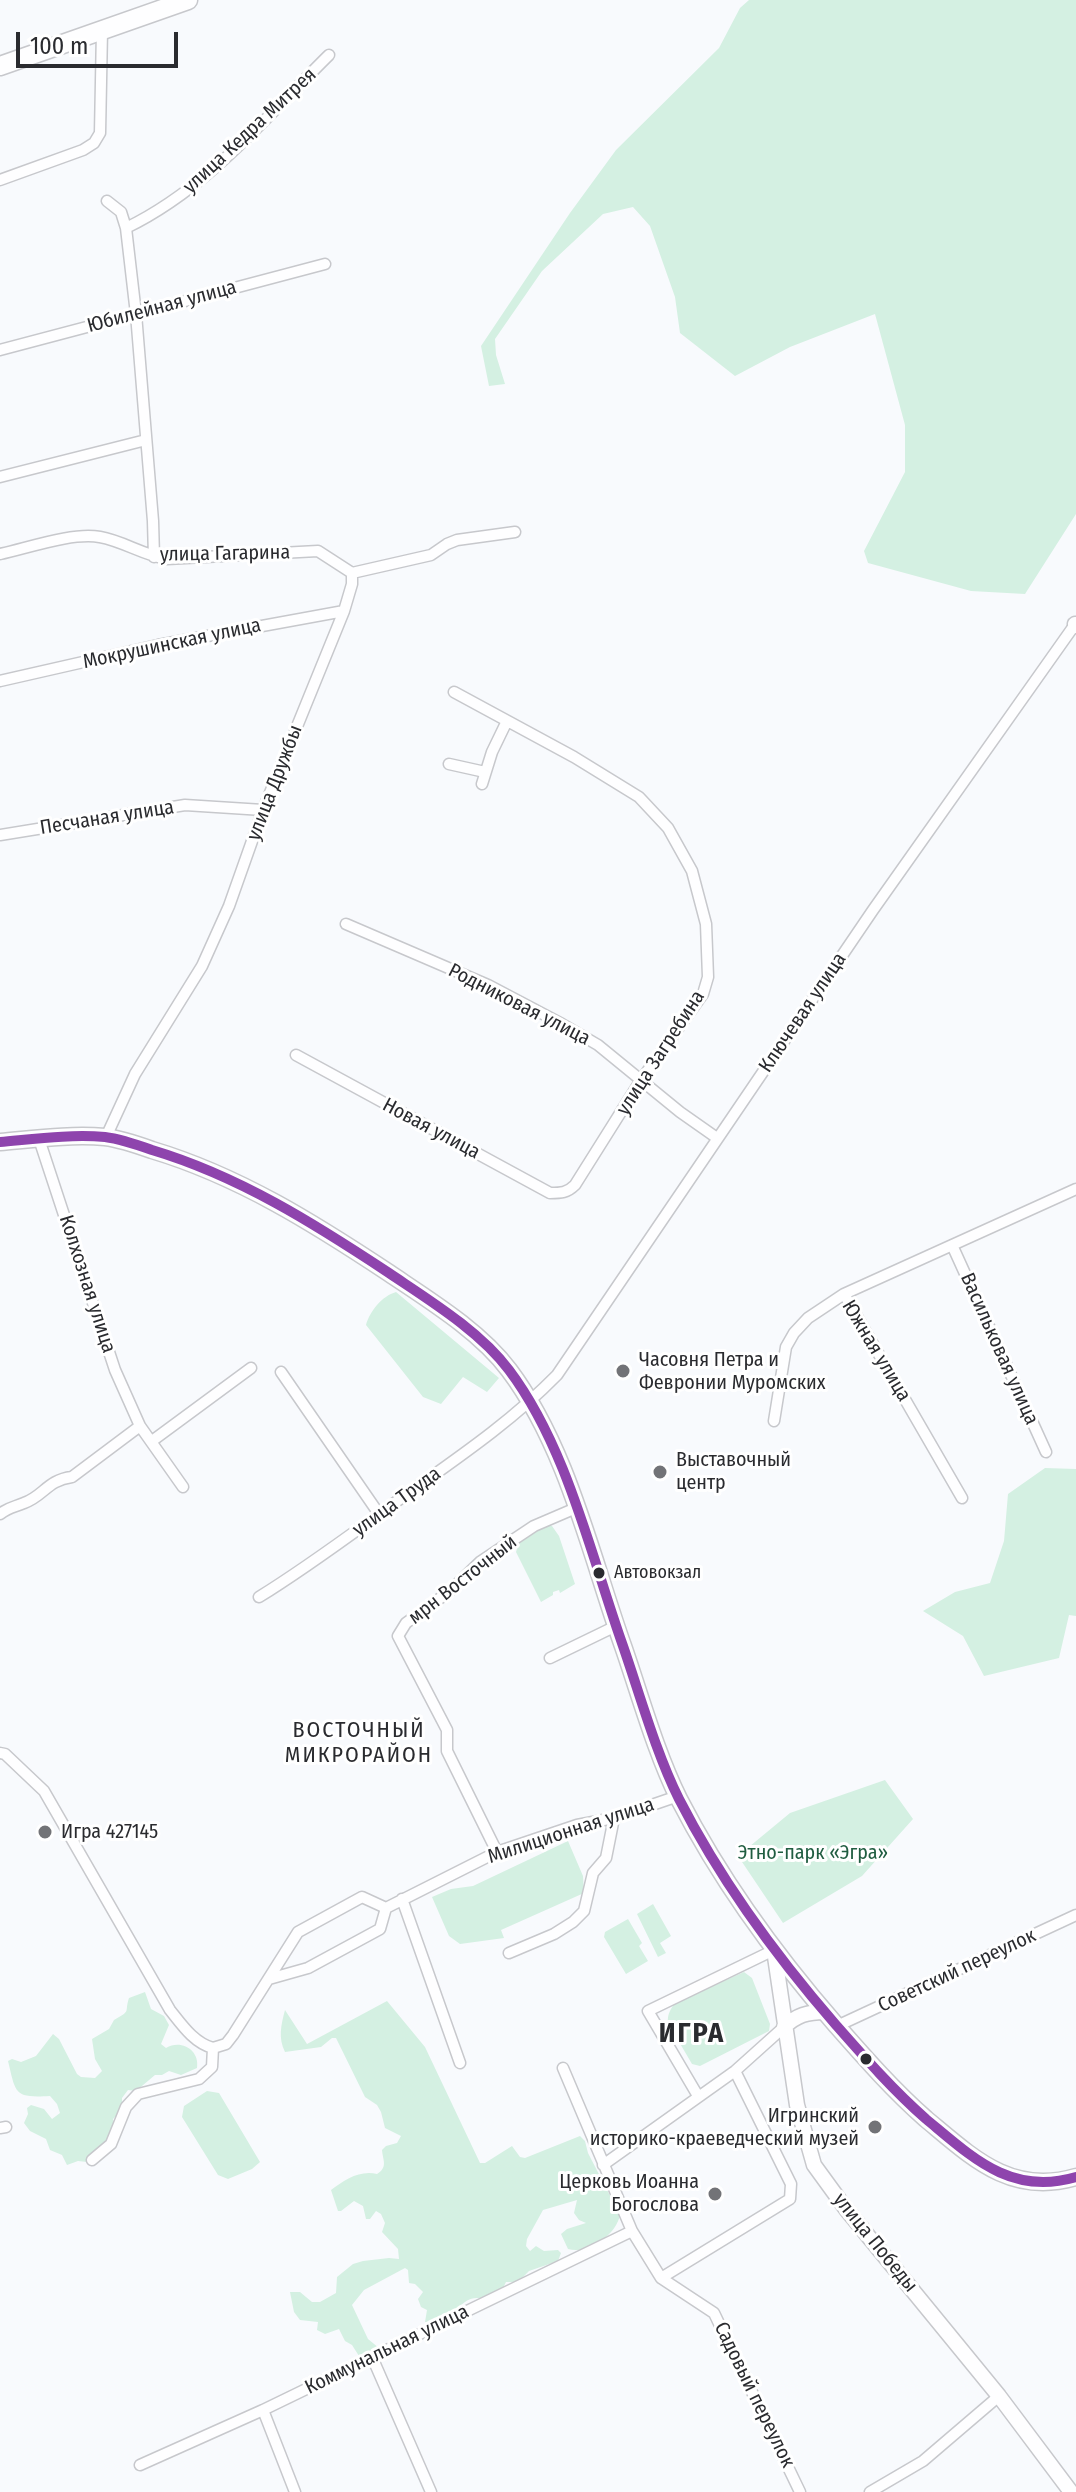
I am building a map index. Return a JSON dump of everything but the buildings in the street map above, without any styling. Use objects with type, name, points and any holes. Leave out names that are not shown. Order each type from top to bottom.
[{"type":"highway","points":[[0,66],[188,0]]},
{"type":"main road","points":[[0,1142],[106,1137],[184,1159],[292,1210],[432,1301],[507,1367],[545,1428],[678,1796],[738,1898],[774,1950],[876,2071],[911,2105],[988,2167],[1003,2176],[1034,2183],[1076,2177]]},
{"type":"main road","name":"улица Победы","points":[[774,1950],[784,2027],[804,2135],[814,2165],[846,2209],[999,2396],[1071,2492]]},
{"type":"main road","points":[[784,2027],[796,2017],[809,2012],[825,2012]]},
{"type":"street","points":[[0,180],[83,150],[94,143],[100,133],[102,30]]},
{"type":"street","name":"улица Кедра Митрея","points":[[126,228],[165,208],[209,173],[329,55]]},
{"type":"street","points":[[107,201],[121,212],[126,228],[136,314],[154,557]]},
{"type":"street","name":"Юбилейная улица","points":[[0,350],[325,264]]},
{"type":"street","points":[[0,477],[146,440]]},
{"type":"street","points":[[352,573],[431,555],[457,540],[515,532]]},
{"type":"street","name":"улица Гагарина","points":[[0,554],[100,537],[167,559],[318,551],[352,573]]},
{"type":"street","name":"улица Дружбы","points":[[106,1137],[135,1074],[202,966],[229,906],[263,810],[344,611],[352,573]]},
{"type":"street","name":"Мокрушинская улица","points":[[0,681],[158,645],[344,611]]},
{"type":"street","name":"Ключевая улица","points":[[531,1403],[557,1375],[873,910],[1076,624]]},
{"type":"street","name":"улица Загребина","points":[[454,692],[574,757],[639,797],[668,828],[692,871],[706,924],[708,977],[703,994],[641,1080],[568,1191]]},
{"type":"street","points":[[449,764],[483,778],[507,721]]},
{"type":"street","name":"Песчаная улица","points":[[0,835],[185,805],[263,810]]},
{"type":"street","name":"Родниковая улица","points":[[346,924],[488,985],[562,1024],[598,1045],[717,1138]]},
{"type":"street","name":"Новая улица","points":[[296,1055],[550,1193],[568,1191]]},
{"type":"street","name":"Колхозная улица","points":[[39,1139],[115,1370],[140,1426],[183,1487]]},
{"type":"street","points":[[844,1294],[1076,1189]]},
{"type":"street","name":"Васильковая улица","points":[[952,1245],[1046,1452]]},
{"type":"street","name":"Южная улица","points":[[774,1421],[786,1347],[808,1318],[844,1294],[962,1498]]},
{"type":"street","points":[[152,1441],[251,1368]]},
{"type":"street","points":[[281,1372],[379,1514]]},
{"type":"street","name":"улица Труда","points":[[259,1597],[316,1562],[531,1403]]},
{"type":"street","points":[[0,1514],[14,1504],[24,1504],[58,1479],[72,1477],[140,1426]]},
{"type":"street","name":"мрн Восточный","points":[[497,1852],[447,1751],[447,1730],[398,1636],[406,1623],[450,1591],[480,1562],[534,1526],[576,1508]]},
{"type":"street","points":[[550,1658],[616,1626]]},
{"type":"street","points":[[0,1753],[5,1754],[44,1791],[170,2010],[187,2032],[206,2047],[226,2044],[298,1932],[362,1897],[386,1908],[380,1929],[308,1968],[269,1979]]},
{"type":"street","name":"Милиционная улица","points":[[386,1908],[497,1852],[678,1796]]},
{"type":"street","points":[[509,1953],[554,1934],[584,1911],[593,1873],[606,1858],[614,1818]]},
{"type":"street","points":[[402,1899],[460,2063]]},
{"type":"street","name":"Советский переулок","points":[[837,2026],[1076,1915]]},
{"type":"street","points":[[698,2096],[648,2011],[774,1950]]},
{"type":"street","points":[[603,2165],[735,2071],[784,2027]]},
{"type":"street","points":[[92,2160],[111,2144],[126,2107],[138,2094],[199,2079],[212,2067],[213,2048]]},
{"type":"street","points":[[563,2068],[632,2231],[661,2278],[790,2199],[791,2184],[735,2071]]},
{"type":"street","name":"Коммунальная улица","points":[[140,2465],[263,2410],[632,2231]]},
{"type":"street","name":"Садовый переулок","points":[[661,2278],[714,2313],[800,2492]]},
{"type":"street","points":[[372,2357],[431,2492]]},
{"type":"street","points":[[870,2492],[923,2461],[999,2396]]},
{"type":"street","points":[[263,2410],[295,2492]]},
{"type":"green space","points":[[749,0],[1076,0],[1076,514],[1025,594],[971,591],[868,563],[864,551],[905,472],[905,425],[875,314],[790,347],[735,376],[680,333],[675,297],[650,226],[633,207],[603,214],[542,271],[495,339],[496,355],[505,384],[489,386],[481,346],[570,213],[616,150],[719,48],[740,8]]},
{"type":"green space","points":[[396,1292],[499,1378],[487,1392],[463,1377],[441,1404],[423,1397],[366,1325],[377,1305]]},
{"type":"green space","points":[[1045,1468],[1076,1469],[1076,1616],[1069,1615],[1059,1658],[984,1676],[963,1636],[923,1611],[955,1592],[990,1583],[1004,1541],[1008,1494]]},
{"type":"green space","points":[[547,1525],[552,1526],[559,1536],[575,1584],[560,1593],[559,1590],[553,1592],[541,1602],[516,1552],[519,1542]]},
{"type":"green space","name":"Этно-парк «Эгра»","points":[[885,1780],[913,1819],[862,1876],[783,1923],[738,1856],[790,1813]]},
{"type":"green space","points":[[568,1841],[583,1876],[584,1893],[501,1930],[504,1938],[460,1944],[449,1936],[432,1897],[451,1889],[473,1886]]},
{"type":"green space","points":[[653,1904],[671,1936],[660,1943],[666,1953],[658,1957],[637,1914]]},
{"type":"green space","points":[[628,1919],[648,1961],[626,1974],[604,1937],[605,1932]]},
{"type":"green space","points":[[744,1972],[752,1978],[770,2024],[769,2031],[700,2066],[692,2064],[668,2023],[671,2009],[676,2002]]},
{"type":"green space","points":[[145,1992],[151,2009],[164,2016],[169,2025],[161,2044],[166,2048],[178,2045],[188,2048],[196,2056],[197,2068],[181,2075],[169,2071],[155,2075],[136,2091],[128,2090],[122,2098],[122,2110],[113,2119],[116,2133],[97,2156],[87,2162],[67,2165],[62,2155],[50,2150],[46,2139],[30,2131],[24,2123],[27,2108],[31,2105],[44,2109],[52,2119],[60,2113],[57,2104],[50,2096],[29,2096],[18,2092],[8,2061],[21,2062],[36,2056],[53,2034],[59,2039],[77,2074],[95,2078],[102,2071],[95,2059],[92,2039],[109,2029],[114,2020],[125,2013],[129,1998]]},
{"type":"green space","points":[[387,2001],[425,2047],[480,2163],[512,2146],[520,2157],[525,2158],[580,2136],[620,2215],[613,2230],[600,2242],[576,2250],[568,2249],[561,2234],[586,2223],[574,2213],[577,2200],[543,2210],[526,2246],[530,2251],[536,2246],[544,2251],[558,2250],[561,2253],[558,2261],[529,2271],[518,2282],[506,2282],[503,2288],[484,2299],[466,2301],[452,2314],[430,2324],[425,2322],[427,2310],[421,2307],[418,2299],[423,2292],[415,2284],[409,2283],[405,2268],[364,2290],[352,2305],[368,2339],[379,2348],[370,2355],[359,2356],[339,2329],[325,2334],[317,2330],[318,2322],[300,2320],[294,2312],[290,2292],[300,2292],[312,2302],[320,2302],[336,2293],[337,2277],[353,2264],[399,2259],[398,2249],[382,2232],[385,2223],[381,2214],[376,2211],[370,2219],[366,2219],[363,2206],[354,2201],[338,2211],[331,2190],[352,2177],[364,2173],[377,2174],[383,2169],[382,2150],[397,2143],[401,2136],[385,2128],[381,2112],[365,2097],[336,2038],[321,2047],[285,2052],[281,2031],[285,2010],[307,2044]]},
{"type":"green space","points":[[207,2091],[219,2093],[260,2162],[252,2169],[228,2179],[218,2175],[182,2117],[184,2106]]},
{"type":"transit line","points":[[0,1142],[66,1136],[105,1137],[135,1144],[215,1173],[246,1187],[333,1237],[437,1305],[484,1342],[509,1370],[547,1433],[576,1503],[663,1763],[695,1829],[751,1917],[814,1999],[869,2062],[914,2108],[960,2147],[994,2170],[1012,2177],[1053,2182],[1076,2177]]},
{"type":"place","name":"Часовня Петра и Февронии Муромских","points":[[623,1371]]},
{"type":"place","name":"Выставочный центр","points":[[660,1472]]},
{"type":"place","name":"Автовокзал","points":[[599,1573]]},
{"type":"place","name":"Игра 427145","points":[[45,1832]]},
{"type":"place","name":"Игринский историко-краеведческий музей","points":[[875,2127]]},
{"type":"place","name":"Церковь Иоанна Богослова","points":[[715,2194]]},
{"type":"district","name":"ВОСТОЧНЫЙ МИКРОРАЙОН","points":[[359,1744]]},
{"type":"district","name":"ИГРА","points":[[692,2034]]}]
